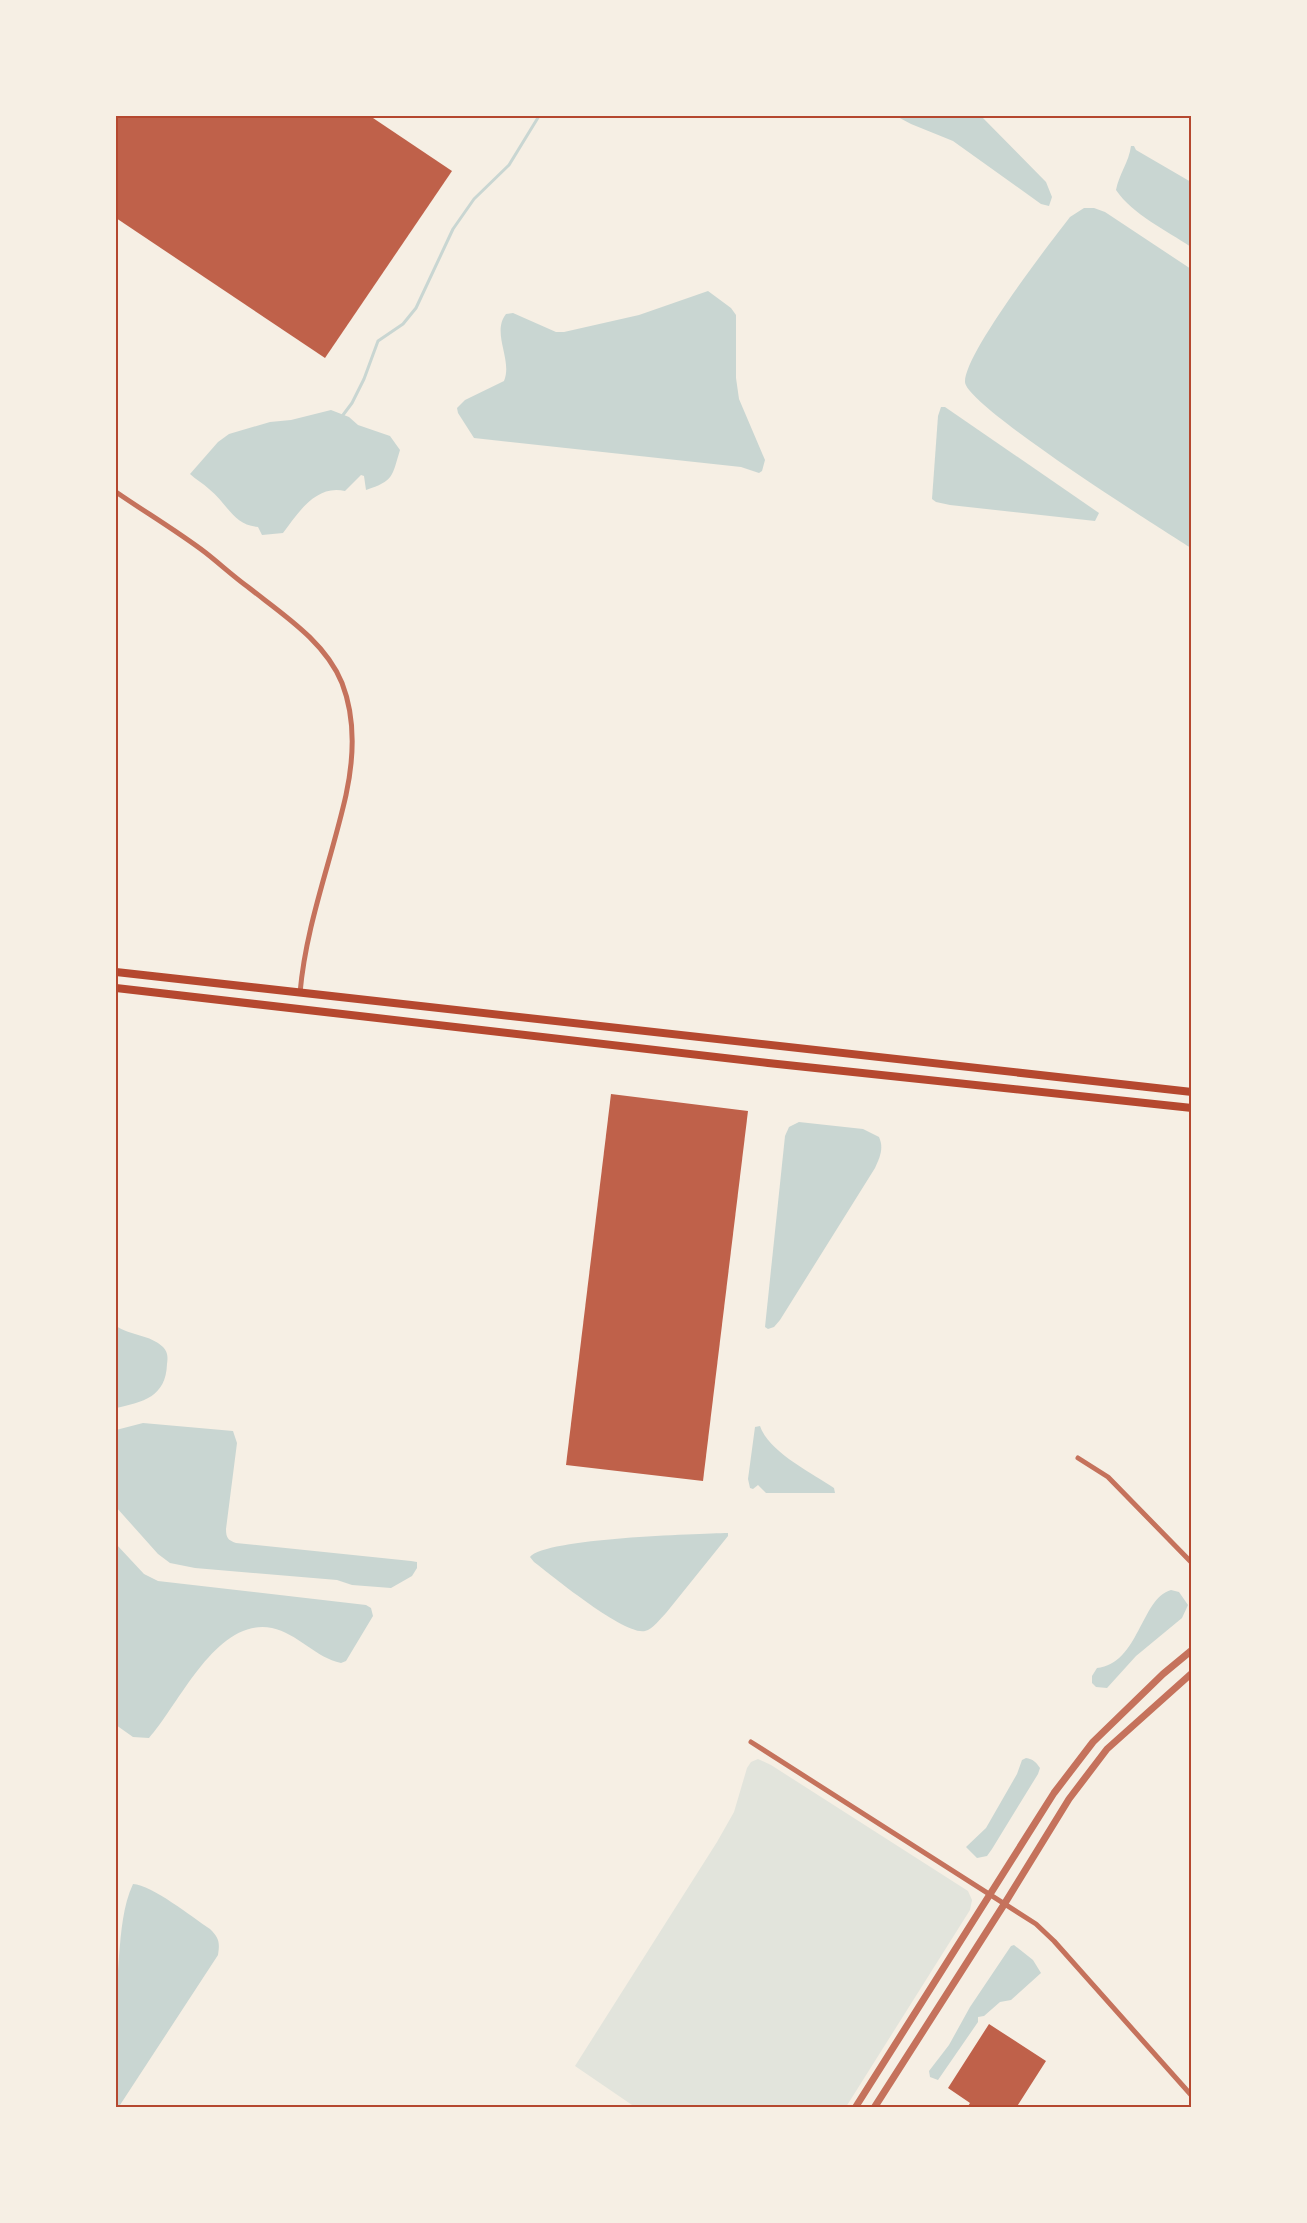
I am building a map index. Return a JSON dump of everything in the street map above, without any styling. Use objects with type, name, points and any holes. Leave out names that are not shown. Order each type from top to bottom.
[{"type":"main road","points":[[116,972],[1191,1092]]},
{"type":"main road","points":[[116,988],[768,1063],[1191,1108]]},
{"type":"street","points":[[116,492],[205,552],[300,628],[324,653],[341,681],[351,710],[352,744],[347,788],[337,833],[316,900],[306,943],[300,993]]},
{"type":"street","points":[[1078,1458],[1108,1476],[1191,1563]]},
{"type":"street","points":[[855,2108],[1054,1792],[1093,1742],[1191,1650]]},
{"type":"street","points":[[874,2108],[1069,1799],[1107,1749],[1191,1672]]},
{"type":"street","points":[[751,1742],[1036,1924],[1054,1941],[1191,2096]]},
{"type":"shaded area","points":[[896,116],[981,116],[1046,182],[1052,197],[1049,206],[1041,204],[953,141]]},
{"type":"shaded area","points":[[1131,146],[1191,182],[1191,247],[1150,222],[1131,207],[1116,190]]},
{"type":"shaded area","points":[[1084,208],[1094,208],[1105,212],[1191,269],[1191,548],[1029,440],[974,395],[965,382],[968,368],[978,348],[1009,299],[1070,217]]},
{"type":"shaded area","points":[[708,291],[731,308],[736,315],[736,378],[739,399],[765,460],[762,471],[759,473],[741,467],[474,438],[458,413],[457,408],[465,400],[504,381],[506,364],[501,330],[506,314],[513,313],[556,332],[564,332],[639,315]]},
{"type":"shaded area","points":[[941,407],[945,407],[1099,513],[1095,521],[936,502],[932,499],[938,416]]},
{"type":"shaded area","points":[[331,410],[349,417],[358,425],[390,436],[400,450],[393,472],[382,484],[366,490],[364,476],[361,475],[345,491],[335,490],[317,496],[302,509],[283,533],[262,535],[258,527],[236,518],[207,487],[190,474],[218,442],[229,434],[270,422],[291,420]]},
{"type":"shaded area","points":[[799,1122],[863,1129],[879,1137],[881,1152],[875,1168],[780,1320],[774,1327],[768,1329],[765,1327],[785,1136],[789,1127]]},
{"type":"shaded area","points":[[116,1326],[158,1343],[166,1351],[168,1360],[166,1375],[158,1391],[144,1400],[116,1408]]},
{"type":"shaded area","points":[[143,1423],[233,1431],[237,1443],[226,1529],[227,1537],[231,1541],[411,1561],[417,1562],[417,1568],[412,1576],[391,1588],[352,1585],[337,1580],[195,1568],[170,1563],[158,1554],[116,1507],[116,1430]]},
{"type":"shaded area","points":[[760,1426],[772,1445],[803,1469],[834,1488],[835,1493],[766,1493],[758,1485],[753,1489],[750,1488],[748,1479],[755,1427]]},
{"type":"shaded area","points":[[728,1533],[728,1536],[666,1613],[654,1626],[645,1631],[635,1630],[606,1615],[530,1557],[563,1545],[591,1541]]},
{"type":"shaded area","points":[[116,1544],[144,1574],[158,1581],[366,1605],[371,1608],[373,1616],[346,1661],[341,1663],[323,1656],[290,1635],[272,1628],[252,1628],[233,1636],[216,1649],[201,1666],[149,1738],[133,1737],[116,1725]]},
{"type":"shaded area","points":[[1171,1590],[1179,1592],[1188,1605],[1182,1618],[1136,1656],[1107,1688],[1096,1687],[1092,1683],[1092,1676],[1097,1668],[1111,1664],[1122,1655],[1131,1644],[1153,1605],[1161,1595]]},
{"type":"shaded area","points":[[1026,1758],[1036,1762],[1039,1766],[1038,1774],[987,1856],[977,1858],[966,1847],[986,1828],[1017,1774],[1022,1760]]},
{"type":"shaded area","points":[[758,1759],[771,1765],[968,1891],[972,1900],[970,1910],[846,2107],[635,2107],[575,2066],[717,1842],[734,1812],[747,1768],[751,1762]]},
{"type":"shaded area","points":[[133,1884],[151,1890],[210,1929],[218,1940],[219,1951],[120,2105],[116,2107],[119,1956],[125,1910]]},
{"type":"shaded area","points":[[1014,1945],[1033,1960],[1041,1973],[1011,2000],[1000,2002],[984,2016],[978,2017],[978,2022],[938,2080],[930,2077],[929,2071],[949,2045],[970,2007],[1011,1946]]},
{"type":"building","points":[[116,116],[370,116],[452,171],[325,358],[116,218]]},
{"type":"building","points":[[611,1094],[748,1111],[703,1481],[566,1465]]},
{"type":"building","points":[[989,2024],[1046,2061],[1016,2108],[967,2108],[970,2103],[948,2088]]},
{"type":"waterway","points":[[343,415],[364,379],[378,341],[403,324],[416,308],[453,229],[474,199],[509,165],[539,116]]}]
